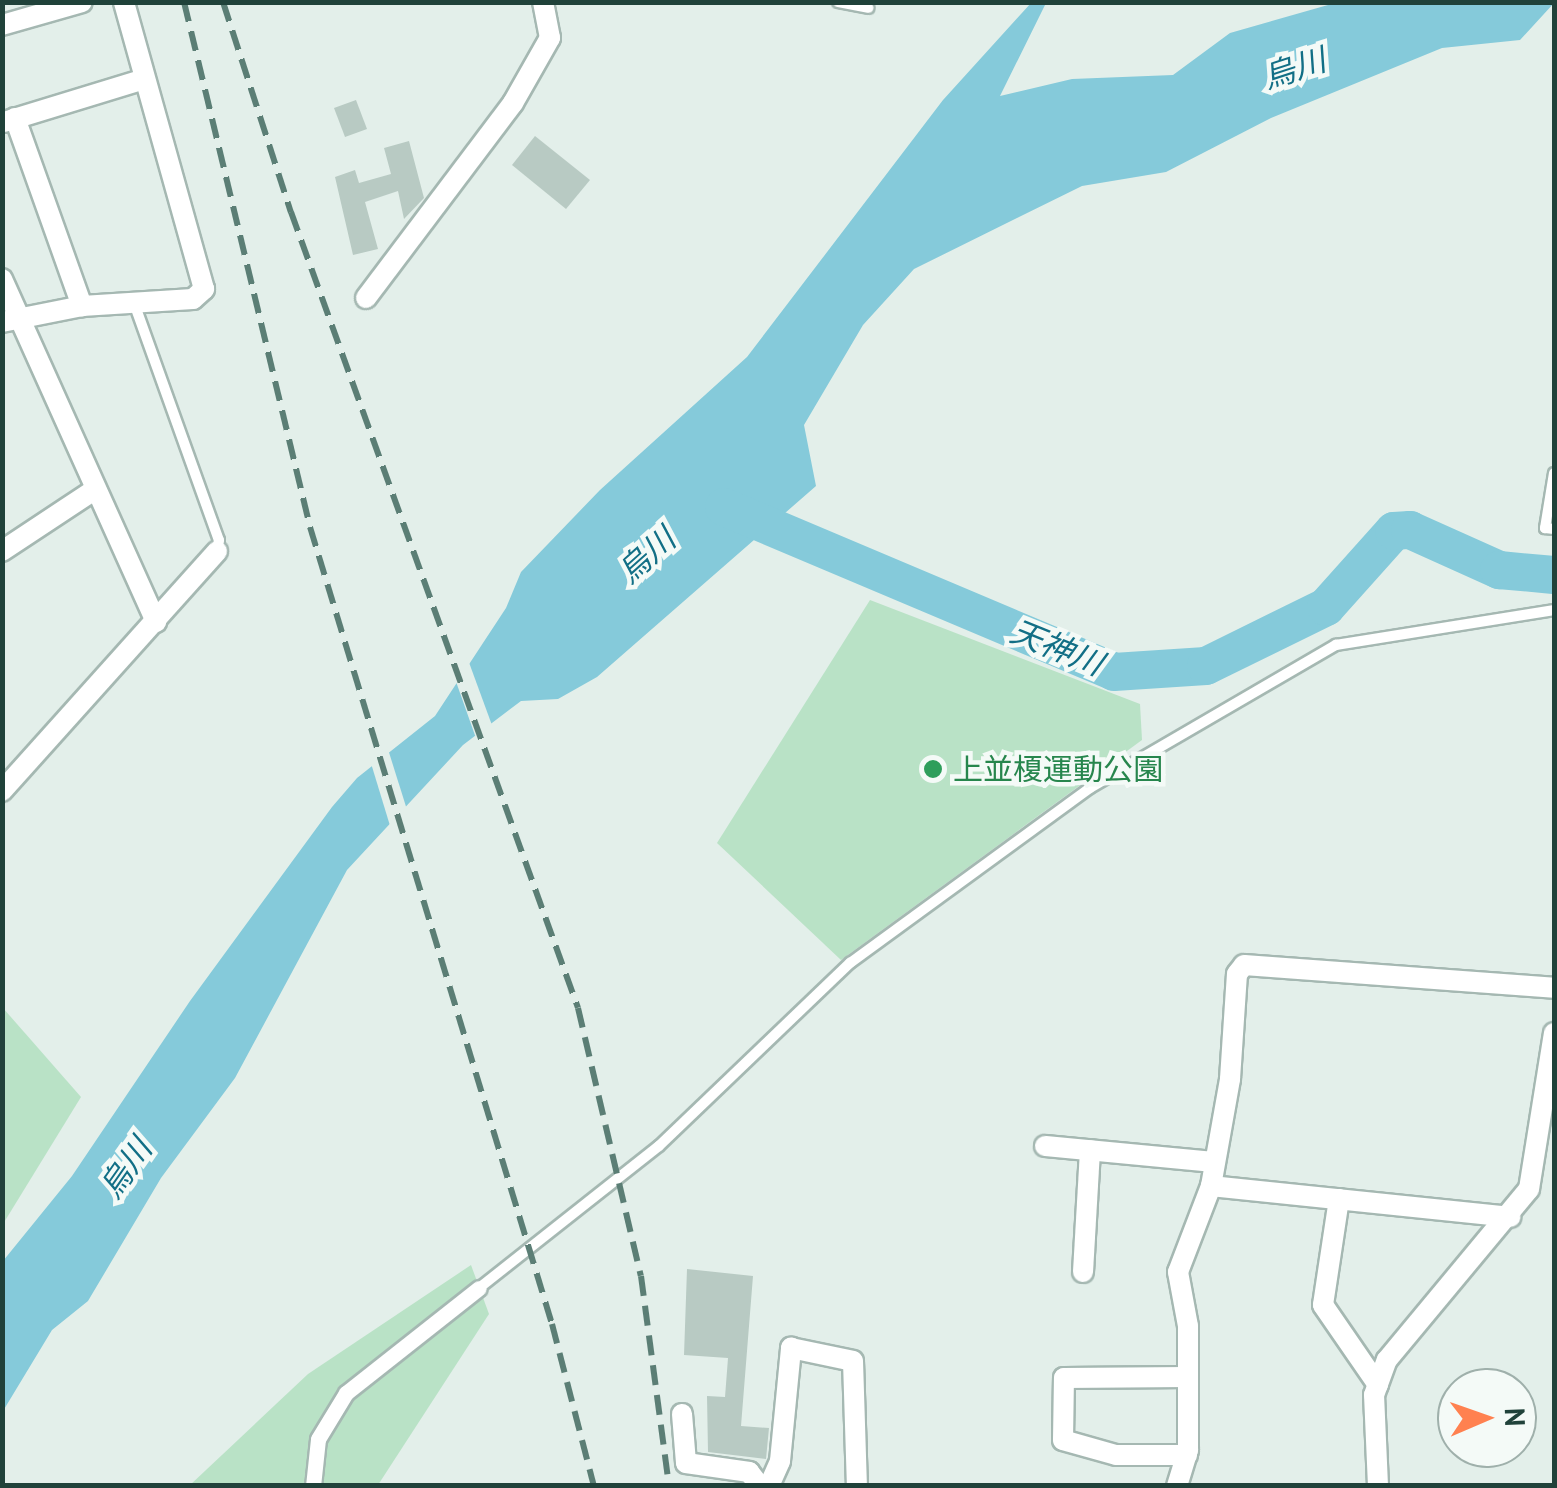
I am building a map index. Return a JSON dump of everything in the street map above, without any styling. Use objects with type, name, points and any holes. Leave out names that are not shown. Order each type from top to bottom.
[{"type":"street","points":[[2,25],[82,2]]},
{"type":"street","points":[[11,318],[82,306],[193,299],[204,289],[124,2]]},
{"type":"street","points":[[366,298],[513,103],[550,38],[543,2]]},
{"type":"street","points":[[82,306],[9,120],[145,79]]},
{"type":"street","points":[[2,279],[11,318],[156,622]]},
{"type":"street","points":[[2,551],[94,490]]},
{"type":"street","points":[[2,792],[217,551]]},
{"type":"street","points":[[1177,1486],[1187,1455],[1188,1377],[1188,1326],[1178,1272],[1210,1186],[1230,1079],[1237,974],[1244,965],[1554,988]]},
{"type":"street","points":[[1378,1486],[1378,1386],[1388,1360],[1510,1216],[1533,1174],[1554,1033]]},
{"type":"street","points":[[1044,1146],[1214,1162]]},
{"type":"street","points":[[1084,1272],[1090,1150]]},
{"type":"street","points":[[1533,1174],[1554,1176]]},
{"type":"street","points":[[1210,1186],[1510,1216]]},
{"type":"street","points":[[1339,1199],[1323,1305],[1378,1386]]},
{"type":"street","points":[[313,1486],[318,1439],[346,1393],[479,1288]]},
{"type":"street","points":[[769,1486],[780,1461],[791,1348],[854,1361],[857,1486]]},
{"type":"street","points":[[1187,1455],[1116,1455],[1063,1440],[1064,1378],[1188,1377]]},
{"type":"street","points":[[682,1414],[686,1463],[749,1472],[760,1486]]},
{"type":"lane","points":[[838,2],[868,8]]},
{"type":"lane","points":[[134,302],[219,540],[217,551]]},
{"type":"lane","points":[[1554,473],[1545,528],[1554,528]]},
{"type":"lane","points":[[479,1288],[659,1146],[850,962],[1090,788],[1336,645],[1554,610]]},
{"type":"green space","name":"上並榎運動公園","points":[[870,600],[1140,704],[1142,740],[841,960],[717,843]]},
{"type":"green space","points":[[3,1008],[81,1097],[2,1224]]},
{"type":"green space","points":[[471,1265],[489,1314],[378,1485],[189,1486],[308,1374]]},
{"type":"water","name":"烏川","points":[[1031,3],[1046,3],[1000,96],[1072,79],[1173,75],[1230,33],[1335,3],[1554,3],[1520,40],[1442,48],[1271,118],[1166,172],[1082,186],[914,269],[863,325],[804,425],[816,486],[597,677],[558,699],[521,701],[463,745],[347,870],[235,1078],[161,1178],[88,1301],[52,1330],[3,1411],[3,1261],[72,1176],[190,1001],[332,807],[357,778],[435,716],[506,608],[521,572],[600,490],[747,357],[943,100]]},
{"type":"pier","points":[[467,657],[493,728],[477,741],[454,676]]},
{"type":"pier","points":[[387,746],[408,813],[391,829],[370,760]]},
{"type":"building","points":[[356,100],[367,129],[345,137],[334,108]]},
{"type":"building","points":[[535,136],[590,180],[566,209],[512,165]]},
{"type":"building","points":[[409,141],[424,198],[404,219],[398,191],[365,202],[378,249],[353,255],[335,177],[355,170],[359,183],[391,174],[384,148]]},
{"type":"building","points":[[687,1269],[753,1276],[741,1426],[769,1428],[766,1459],[708,1452],[707,1396],[725,1397],[728,1358],[684,1355]]},
{"type":"waterway","name":"天神川","points":[[724,507],[1114,672],[1206,666],[1326,607],[1394,531],[1410,530],[1499,570],[1554,575]]},
{"type":"railway","points":[[184,2],[310,527],[552,1324],[594,1486]]},
{"type":"railway","points":[[223,2],[291,212],[578,1008],[641,1276],[669,1486]]},
{"type":"place","name":"上並榎運動公園","points":[[933,769]]}]
